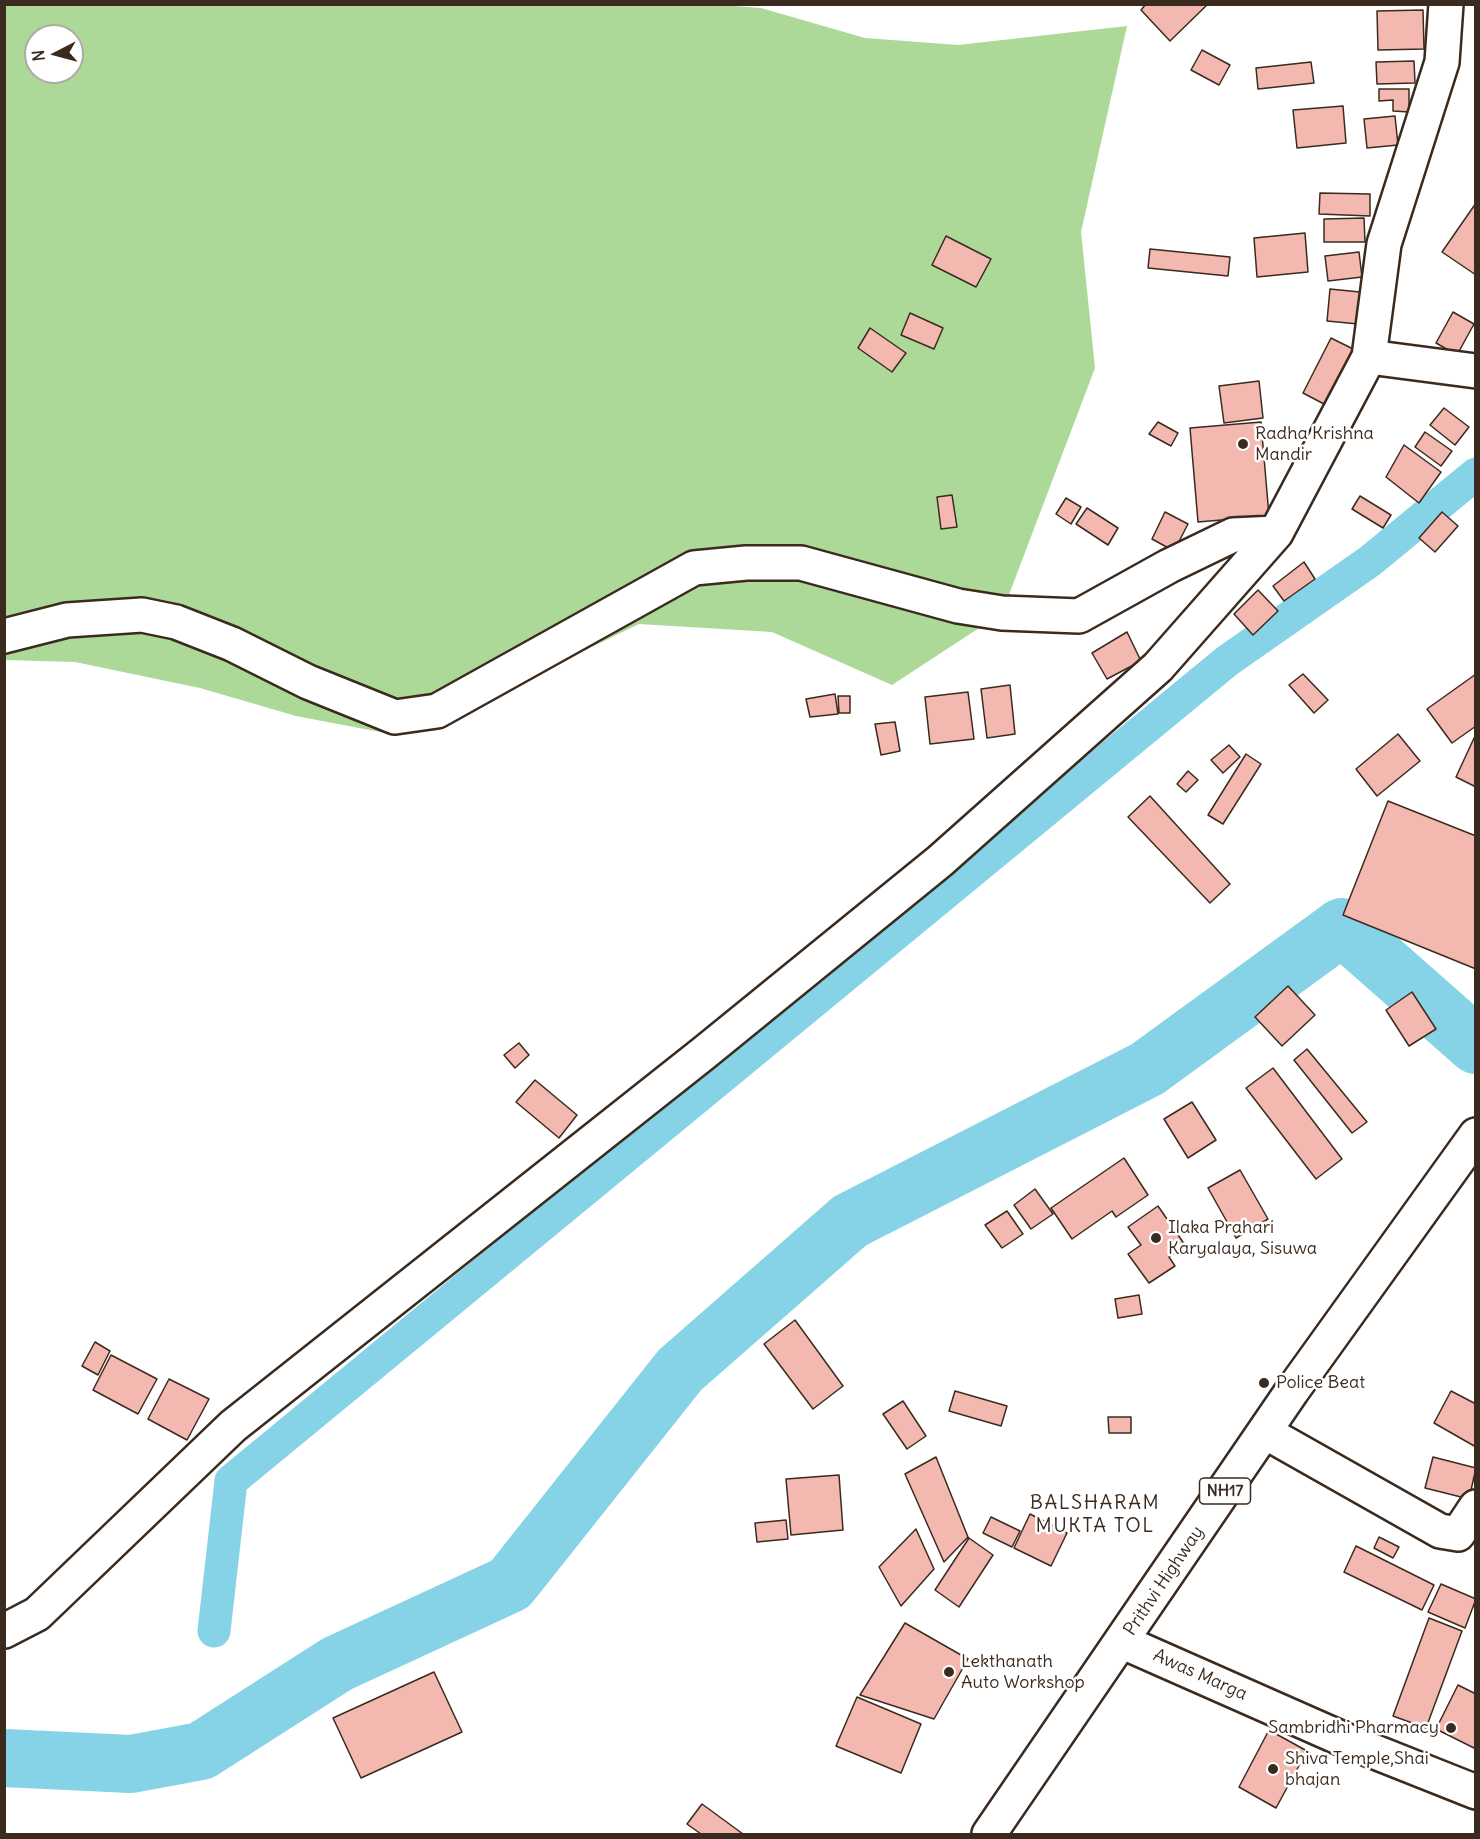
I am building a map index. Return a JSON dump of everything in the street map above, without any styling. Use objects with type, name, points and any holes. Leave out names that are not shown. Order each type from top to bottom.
[{"type":"main road","points":[[4,1631],[37,1614],[233,1426],[704,1053],[940,861],[1158,667],[1276,533],[1369,357],[1384,244],[1442,62],[1446,4]]},
{"type":"main road","points":[[1369,357],[1476,372]]},
{"type":"main road","points":[[4,636],[67,620],[142,615],[176,622],[232,644],[308,682],[394,717],[438,711],[694,568],[746,563],[801,563],[958,606],[1002,613],[1079,616],[1169,566],[1233,535],[1276,533]]},
{"type":"main road","name":"Prithvi Highway","points":[[989,1834],[1265,1432],[1470,1143]]},
{"type":"main road","points":[[1265,1432],[1440,1531],[1458,1534],[1476,1507]]},
{"type":"main road","name":"Awas Marga","points":[[1123,1642],[1345,1740],[1476,1792]]},
{"type":"green space","points":[[5,5],[720,5],[761,8],[865,38],[958,45],[1127,26],[1081,232],[1095,368],[1002,613],[892,685],[772,632],[639,624],[528,678],[396,735],[296,716],[200,688],[75,662],[5,660]]},
{"type":"building","points":[[1146,4],[1208,4],[1170,41],[1141,10]]},
{"type":"building","points":[[1423,10],[1424,49],[1378,50],[1377,11]]},
{"type":"building","points":[[1202,50],[1230,65],[1219,85],[1191,70]]},
{"type":"building","points":[[1414,61],[1415,83],[1377,84],[1376,62]]},
{"type":"building","points":[[1311,62],[1314,83],[1258,89],[1256,68]]},
{"type":"building","points":[[1379,89],[1409,89],[1409,112],[1393,111],[1393,100],[1379,101]]},
{"type":"building","points":[[1343,106],[1346,143],[1297,148],[1293,110]]},
{"type":"building","points":[[1395,116],[1398,145],[1367,148],[1364,119]]},
{"type":"building","points":[[1320,193],[1370,194],[1370,216],[1319,214]]},
{"type":"building","points":[[1476,203],[1476,275],[1442,252]]},
{"type":"building","points":[[1364,218],[1365,242],[1324,242],[1324,219]]},
{"type":"building","points":[[1305,233],[1308,272],[1257,277],[1254,238]]},
{"type":"building","points":[[946,236],[991,259],[976,287],[932,265]]},
{"type":"building","points":[[1150,249],[1230,257],[1228,276],[1148,268]]},
{"type":"building","points":[[1359,252],[1362,277],[1328,281],[1325,256]]},
{"type":"building","points":[[1330,289],[1360,292],[1358,324],[1327,321]]},
{"type":"building","points":[[1453,312],[1474,324],[1457,355],[1436,343]]},
{"type":"building","points":[[910,313],[943,328],[934,349],[901,335]]},
{"type":"building","points":[[870,328],[906,353],[892,372],[858,348]]},
{"type":"building","points":[[1331,338],[1353,349],[1324,404],[1303,393]]},
{"type":"building","points":[[1259,381],[1263,418],[1224,423],[1219,386]]},
{"type":"building","points":[[1444,408],[1469,427],[1455,445],[1430,425]]},
{"type":"building","points":[[1158,422],[1178,433],[1171,446],[1149,434]]},
{"type":"building","points":[[1261,422],[1269,516],[1198,522],[1190,428]]},
{"type":"building","points":[[1425,432],[1452,451],[1441,466],[1415,447]]},
{"type":"building","points":[[1404,445],[1441,472],[1419,503],[1386,477]]},
{"type":"building","points":[[952,495],[957,527],[941,529],[937,497]]},
{"type":"building","points":[[1360,496],[1391,515],[1383,528],[1352,509]]},
{"type":"building","points":[[1066,498],[1081,507],[1071,524],[1056,514]]},
{"type":"building","points":[[1087,508],[1118,528],[1108,545],[1076,524]]},
{"type":"building","points":[[1165,512],[1188,524],[1174,551],[1152,539]]},
{"type":"building","points":[[1442,512],[1458,526],[1435,552],[1419,538]]},
{"type":"building","points":[[1304,562],[1315,579],[1284,601],[1273,586]]},
{"type":"building","points":[[1258,590],[1278,611],[1253,635],[1234,614]]},
{"type":"building","points":[[1127,632],[1141,661],[1107,679],[1092,653]]},
{"type":"building","points":[[1303,674],[1328,700],[1314,713],[1289,685]]},
{"type":"building","points":[[1476,674],[1476,726],[1452,743],[1427,709]]},
{"type":"building","points":[[1010,685],[1015,734],[987,738],[981,689]]},
{"type":"building","points":[[968,692],[974,739],[930,744],[925,697]]},
{"type":"building","points":[[835,694],[838,714],[810,717],[806,699]]},
{"type":"building","points":[[838,696],[850,696],[850,713],[839,713]]},
{"type":"building","points":[[895,722],[900,751],[881,755],[875,724]]},
{"type":"building","points":[[1398,734],[1420,761],[1377,796],[1356,769]]},
{"type":"building","points":[[1476,736],[1476,787],[1456,777]]},
{"type":"building","points":[[1229,745],[1240,757],[1223,773],[1211,760]]},
{"type":"building","points":[[1246,754],[1261,764],[1223,824],[1208,815]]},
{"type":"building","points":[[1188,771],[1198,780],[1186,792],[1177,784]]},
{"type":"building","points":[[1150,796],[1230,884],[1210,903],[1128,817]]},
{"type":"building","points":[[1388,801],[1476,836],[1476,969],[1343,915]]},
{"type":"building","points":[[1288,986],[1315,1015],[1282,1046],[1255,1017]]},
{"type":"building","points":[[1412,992],[1436,1029],[1409,1046],[1386,1010]]},
{"type":"building","points":[[519,1043],[529,1055],[515,1068],[504,1055]]},
{"type":"building","points":[[1307,1049],[1367,1122],[1352,1133],[1294,1060]]},
{"type":"building","points":[[1273,1068],[1342,1159],[1316,1179],[1246,1088]]},
{"type":"building","points":[[535,1080],[577,1115],[559,1138],[516,1102]]},
{"type":"building","points":[[1192,1102],[1216,1140],[1188,1158],[1164,1119]]},
{"type":"building","points":[[1124,1158],[1148,1195],[1116,1217],[1112,1211],[1072,1239],[1051,1208]]},
{"type":"building","points":[[1240,1170],[1268,1219],[1236,1238],[1208,1188]]},
{"type":"building","points":[[1035,1189],[1053,1214],[1031,1229],[1014,1205]]},
{"type":"building","points":[[1158,1206],[1185,1245],[1169,1257],[1175,1266],[1149,1283],[1128,1254],[1141,1245],[1128,1227]]},
{"type":"building","points":[[1007,1211],[1023,1234],[1002,1248],[985,1225]]},
{"type":"building","points":[[1139,1295],[1142,1314],[1118,1318],[1115,1299]]},
{"type":"building","points":[[795,1320],[843,1386],[813,1409],[764,1344]]},
{"type":"building","points":[[95,1342],[110,1351],[98,1375],[82,1366]]},
{"type":"building","points":[[111,1355],[157,1379],[138,1414],[93,1390]]},
{"type":"building","points":[[169,1379],[209,1399],[187,1440],[148,1419]]},
{"type":"building","points":[[955,1391],[1007,1406],[1001,1426],[949,1411]]},
{"type":"building","points":[[1451,1391],[1476,1404],[1476,1447],[1434,1423]]},
{"type":"building","points":[[903,1401],[926,1436],[907,1449],[883,1414]]},
{"type":"building","points":[[1108,1417],[1131,1417],[1131,1433],[1109,1433]]},
{"type":"building","points":[[936,1457],[968,1537],[944,1562],[905,1474]]},
{"type":"building","points":[[1433,1457],[1476,1468],[1469,1499],[1425,1488]]},
{"type":"building","points":[[839,1475],[843,1530],[791,1535],[786,1479]]},
{"type":"building","points":[[1030,1514],[1067,1533],[1051,1566],[1014,1548]]},
{"type":"building","points":[[991,1517],[1020,1531],[1012,1547],[983,1533]]},
{"type":"building","points":[[786,1520],[788,1539],[757,1542],[755,1523]]},
{"type":"building","points":[[916,1529],[934,1569],[901,1606],[879,1567]]},
{"type":"building","points":[[1379,1537],[1399,1547],[1393,1558],[1374,1548]]},
{"type":"building","points":[[969,1538],[993,1555],[959,1607],[935,1590]]},
{"type":"building","points":[[1356,1546],[1434,1585],[1422,1610],[1344,1572]]},
{"type":"building","points":[[1441,1584],[1476,1599],[1465,1628],[1428,1612]]},
{"type":"building","points":[[1429,1618],[1462,1631],[1426,1728],[1393,1716]]},
{"type":"building","points":[[905,1623],[968,1659],[934,1719],[860,1695]]},
{"type":"building","points":[[434,1672],[462,1732],[361,1778],[333,1718]]},
{"type":"building","points":[[1458,1685],[1476,1694],[1476,1749],[1436,1729]]},
{"type":"building","points":[[857,1697],[921,1724],[901,1773],[836,1746]]},
{"type":"building","name":"Shiva Temple,Shai bhajan","points":[[1269,1730],[1307,1751],[1276,1808],[1239,1787]]},
{"type":"building","points":[[702,1804],[743,1834],[701,1834],[687,1824]]},
{"type":"waterway","points":[[214,1631],[231,1481],[1227,661],[1370,561],[1476,474]]},
{"type":"waterway","points":[[4,1758],[131,1764],[201,1751],[337,1664],[510,1584],[680,1370],[850,1221],[1147,1069],[1342,927],[1476,1045]]},
{"type":"place","name":"Radha Krishna Mandir","points":[[1243,444]]},
{"type":"place","name":"Ilaka Prahari Karyalaya, Sisuwa","points":[[1156,1238]]},
{"type":"place","name":"Police Beat","points":[[1264,1383]]},
{"type":"place","name":"Lekthanath Auto Workshop","points":[[949,1672]]},
{"type":"place","name":"Sambridhi Pharmacy","points":[[1451,1728]]},
{"type":"place","name":"Shiva Temple,Shai bhajan","points":[[1273,1769]]},
{"type":"district","name":"BALSHARAM MUKTA TOL","points":[[1095,1514]]}]
